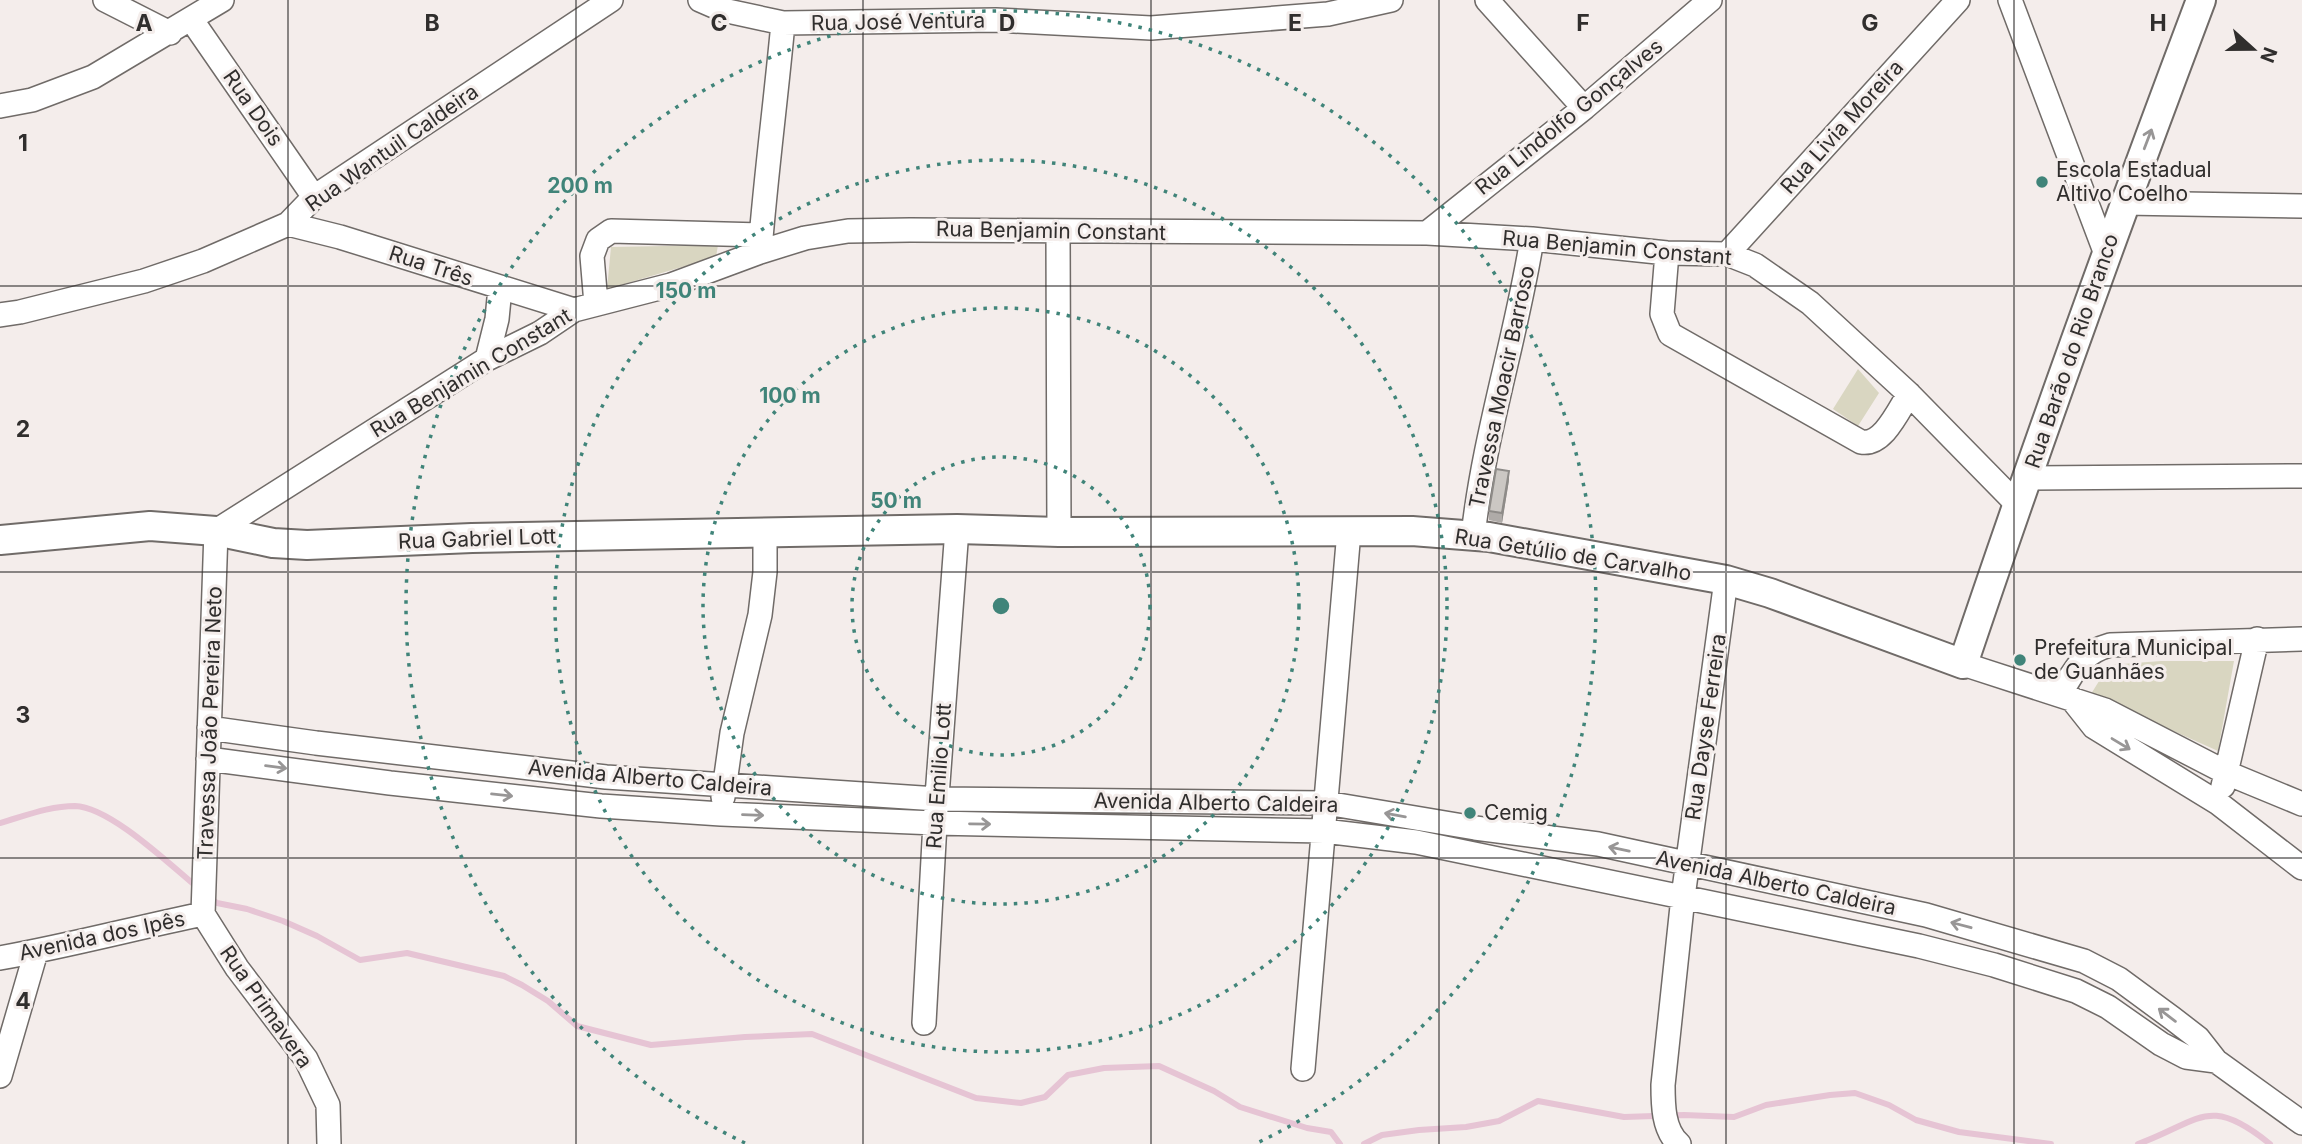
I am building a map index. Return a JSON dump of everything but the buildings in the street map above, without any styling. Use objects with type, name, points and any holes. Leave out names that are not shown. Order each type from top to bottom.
[{"type":"street","points":[[106,0],[170,33]]},
{"type":"street","points":[[0,106],[32,100],[93,77],[222,0]]},
{"type":"street","name":"Rua Wantuil Caldeira","points":[[0,315],[144,281],[203,261],[288,224],[314,197],[611,0]]},
{"type":"street","name":"Rua José Ventura","points":[[700,0],[723,10],[783,23],[996,20],[1151,28],[1328,14],[1391,0]]},
{"type":"street","points":[[1487,0],[1584,108]]},
{"type":"street","name":"Rua Lindolfo Gonçalves","points":[[1427,233],[1584,108],[1710,0]]},
{"type":"street","name":"Rua Livia Moreira","points":[[1727,254],[1958,0]]},
{"type":"street","points":[[2010,0],[2106,254]]},
{"type":"street","name":"Rua Barão do Rio Branco","points":[[1963,664],[2124,203],[2201,0]]},
{"type":"street","name":"Rua Dois","points":[[191,19],[314,197]]},
{"type":"street","points":[[596,304],[592,256],[598,240],[611,231],[760,244],[766,165],[783,23]]},
{"type":"street","points":[[2124,203],[2302,206]]},
{"type":"street","name":"Rua Três","points":[[288,224],[340,237],[573,310]]},
{"type":"street","name":"Rua Benjamin Constant","points":[[216,531],[487,359],[540,332],[573,310],[671,285],[760,244],[848,232],[910,230],[1427,233],[1531,239],[1667,253],[1727,254],[1755,265],[1810,303],[1909,394],[2017,504]]},
{"type":"street","points":[[1058,232],[1059,532]]},
{"type":"street","name":"Travessa Moacir Barroso","points":[[1473,536],[1483,468],[1521,301],[1531,239]]},
{"type":"street","points":[[1667,253],[1662,314],[1670,334],[1861,442],[1869,443],[1879,438],[1909,394]]},
{"type":"street","points":[[487,359],[497,319],[500,288]]},
{"type":"street","points":[[2027,478],[2302,476]]},
{"type":"street","name":"Rua Gabriel Lott","points":[[0,540],[150,526],[216,531],[273,543],[307,545],[472,538],[957,530]]},
{"type":"street","name":"Rua Getúlio de Carvalho","points":[[957,530],[1412,531],[1473,536],[1726,580],[1770,593],[1963,664]]},
{"type":"street","name":"Rua Emilio Lott","points":[[924,1023],[935,823],[957,530]]},
{"type":"street","name":"Travessa João Pereira Neto","points":[[203,911],[216,531]]},
{"type":"street","points":[[1303,1069],[1349,531]]},
{"type":"street","points":[[721,814],[732,733],[760,615],[765,572],[765,532]]},
{"type":"street","name":"Rua Dayse Ferreira","points":[[1679,1144],[1675,1141],[1665,1115],[1663,1085],[1683,897],[1726,580]]},
{"type":"street","points":[[2218,803],[2228,773],[2257,639]]},
{"type":"street","points":[[2066,696],[2082,660],[2095,649],[2110,645],[2302,639]]},
{"type":"street","points":[[1963,664],[2105,710],[2228,773],[2302,804]]},
{"type":"street","points":[[2066,696],[2094,727],[2218,803],[2302,868]]},
{"type":"street","name":"Avenida Alberto Caldeira","points":[[209,728],[606,777],[937,799],[1326,803],[1475,828],[1598,844],[1926,915],[2084,961],[2119,979],[2172,1018],[2198,1038],[2216,1061],[2302,1123]]},
{"type":"street","name":"Avenida Alberto Caldeira","points":[[208,759],[390,783],[574,803],[721,814],[935,823],[1324,831],[1416,842],[1919,946],[1994,965],[2076,991],[2108,1007],[2161,1044],[2186,1057],[2216,1061]]},
{"type":"street","name":"Avenida dos Ipês","points":[[0,958],[36,952],[203,911]]},
{"type":"street","name":"Rua Primavera","points":[[203,911],[237,968],[306,1059],[328,1105],[329,1144]]},
{"type":"street","points":[[1919,946],[1926,915]]},
{"type":"street","points":[[0,1076],[36,952]]},
{"type":"shaded area","points":[[718,245],[716,257],[607,289],[611,247]]},
{"type":"shaded area","points":[[1858,369],[1879,393],[1858,426],[1833,409]]},
{"type":"shaded area","points":[[2161,661],[2234,661],[2218,751],[2091,694],[2109,665]]},
{"type":"waterway","points":[[0,823],[56,808],[75,806],[89,809],[139,838],[197,887]]},
{"type":"waterway","points":[[208,896],[217,903],[247,909],[283,921],[360,960],[407,953],[504,976],[548,1001],[577,1026],[651,1045],[812,1034],[976,1098],[1021,1103],[1045,1097],[1068,1075],[1104,1068],[1159,1066],[1214,1091],[1240,1107],[1307,1128],[1331,1132],[1340,1144]]},
{"type":"waterway","points":[[1364,1144],[1382,1135],[1499,1121],[1538,1101],[1624,1117],[1734,1117],[1766,1105],[1855,1093],[1889,1105],[1916,1120],[1959,1132],[2051,1144]]},
{"type":"waterway","points":[[2138,1144],[2191,1121],[2218,1116],[2249,1129],[2270,1144]]},
{"type":"place","name":"Escola Estadual Altivo Coelho","points":[[2042,182]]},
{"type":"place","name":"Prefeitura Municipal de Guanhães","points":[[2020,660]]},
{"type":"place","name":"Cemig","points":[[1470,813]]}]
